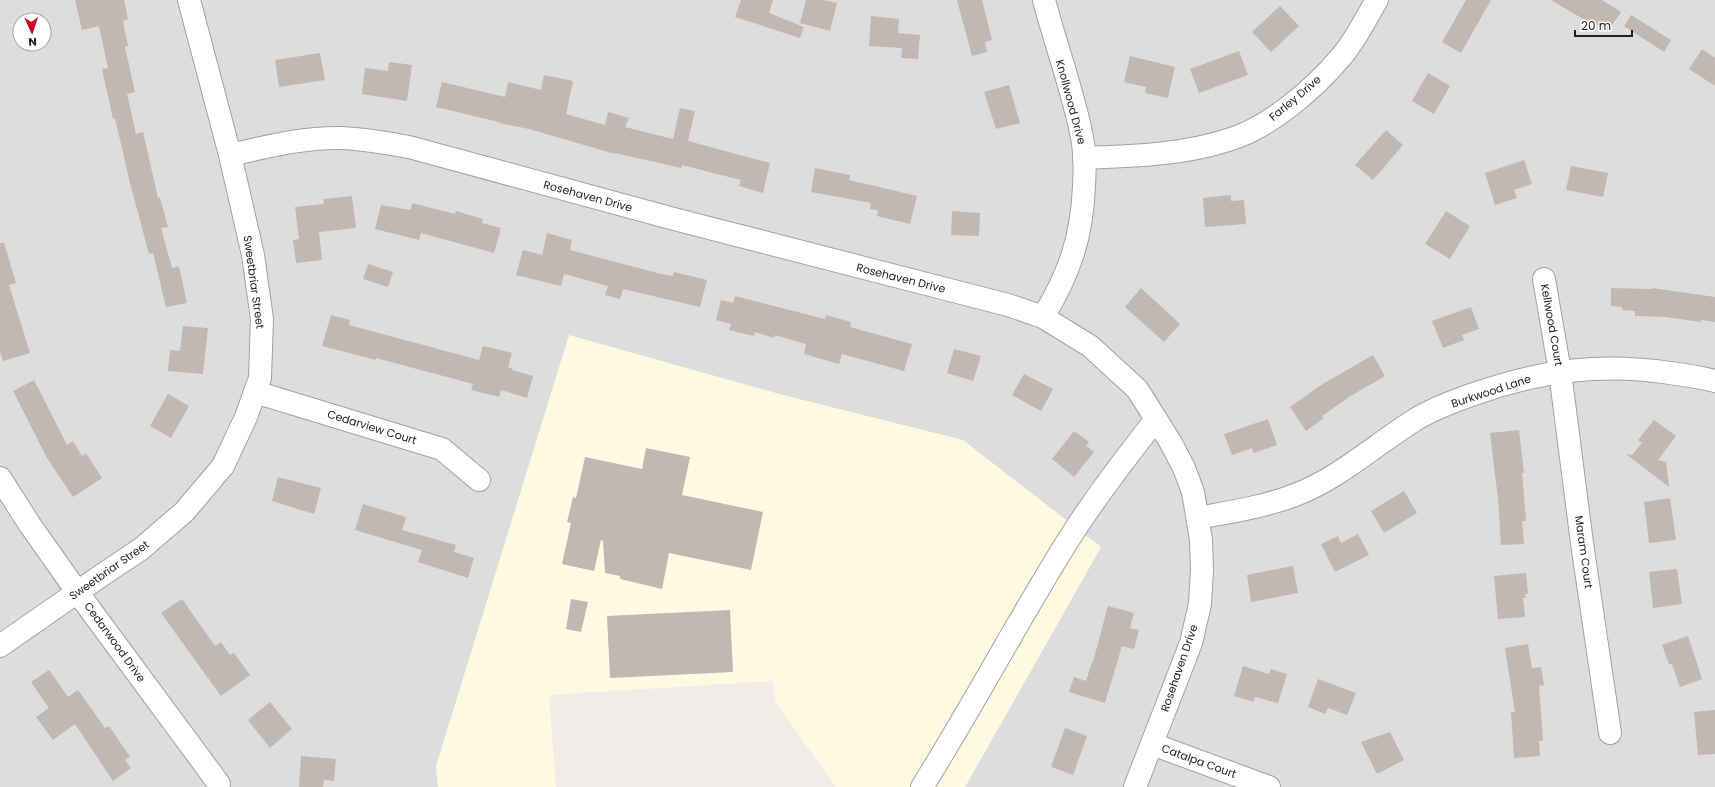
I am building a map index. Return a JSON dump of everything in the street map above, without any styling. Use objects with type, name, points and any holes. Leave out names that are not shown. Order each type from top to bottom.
[{"type":"street","name":"Sweetbriar Street","points":[[0,646],[102,575],[141,550],[184,512],[223,466],[246,417],[260,378],[262,319],[253,255],[230,155],[190,0]]},
{"type":"street","name":"Knollwood Drive","points":[[1043,317],[1053,300],[1075,248],[1083,214],[1084,158],[1082,138],[1072,97],[1044,0]]},
{"type":"street","name":"Farley Drive","points":[[1084,158],[1134,156],[1188,150],[1229,140],[1268,122],[1306,92],[1342,56],[1377,0]]},
{"type":"street","name":"Rosehaven Drive","points":[[230,155],[311,140],[357,140],[409,147],[689,223],[1008,305],[1043,317],[1090,346],[1114,366],[1137,389],[1156,419],[1184,468],[1193,492],[1198,518],[1202,570],[1200,604],[1191,643],[1135,787]]},
{"type":"street","name":"Kellwood Court","points":[[1544,279],[1560,372]]},
{"type":"street","name":"Burkwood Lane","points":[[1198,518],[1274,502],[1296,495],[1337,474],[1420,417],[1456,400],[1500,385],[1560,372],[1584,369],[1623,368],[1663,372],[1715,381]]},
{"type":"street","name":"Maram Court","points":[[1560,372],[1582,543],[1610,733]]},
{"type":"street","name":"Cedarview Court","points":[[255,392],[442,449],[479,480]]},
{"type":"street","points":[[922,787],[966,716],[1013,632],[1068,541],[1110,479],[1156,419]]},
{"type":"street","name":"Cedarwood Drive","points":[[0,478],[30,525],[78,593],[219,784]]},
{"type":"street","name":"Catalpa Court","points":[[1152,744],[1269,787]]},
{"type":"shaded area","points":[[0,0],[1715,0],[1715,787],[965,787],[1101,547],[783,395],[436,766],[438,787],[0,787]]},
{"type":"shaded area","points":[[569,335],[783,395],[963,440],[1101,547],[965,787],[836,787],[776,703],[772,681],[549,695],[556,787],[438,787],[436,766]]},
{"type":"building","points":[[75,0],[124,0],[128,19],[123,21],[128,46],[125,47],[135,92],[127,94],[136,134],[143,132],[158,198],[160,198],[168,227],[161,228],[172,268],[179,266],[187,303],[166,307],[153,253],[149,254],[129,179],[115,118],[113,119],[102,69],[108,68],[99,26],[82,30]]},
{"type":"building","points":[[741,0],[773,0],[769,13],[804,27],[800,38],[735,17]]},
{"type":"building","points":[[806,0],[823,0],[837,3],[830,31],[800,23]]},
{"type":"building","points":[[957,0],[982,0],[992,40],[985,42],[987,52],[972,56]]},
{"type":"building","points":[[1466,0],[1491,0],[1461,53],[1442,42]]},
{"type":"building","points":[[1551,0],[1602,0],[1621,12],[1608,31],[1590,20],[1588,22]]},
{"type":"building","points":[[1280,6],[1299,26],[1271,52],[1252,32]]},
{"type":"building","points":[[1631,15],[1671,40],[1664,52],[1624,26]]},
{"type":"building","points":[[871,16],[899,19],[898,33],[920,35],[918,59],[901,58],[902,48],[869,46]]},
{"type":"building","points":[[1702,49],[1715,58],[1715,86],[1689,69]]},
{"type":"building","points":[[1239,51],[1248,75],[1199,93],[1190,69]]},
{"type":"building","points":[[320,53],[325,80],[279,87],[275,60]]},
{"type":"building","points":[[1130,56],[1175,67],[1168,98],[1145,93],[1146,87],[1124,82]]},
{"type":"building","points":[[389,62],[412,65],[407,101],[362,94],[365,68],[388,71]]},
{"type":"building","points":[[1428,73],[1450,86],[1434,114],[1412,101]]},
{"type":"building","points":[[544,75],[573,81],[566,114],[605,125],[608,112],[629,118],[625,127],[673,139],[680,108],[695,111],[688,141],[770,163],[763,193],[739,186],[741,180],[682,165],[681,168],[615,154],[529,129],[436,107],[442,82],[505,97],[508,82],[541,90]]},
{"type":"building","points":[[1009,85],[1020,123],[996,129],[984,92]]},
{"type":"building","points":[[1386,130],[1403,145],[1373,180],[1355,165]]},
{"type":"building","points":[[1524,160],[1532,184],[1514,190],[1517,198],[1495,205],[1485,173]]},
{"type":"building","points":[[1571,166],[1608,173],[1603,197],[1566,190]]},
{"type":"building","points":[[815,168],[850,175],[849,180],[917,196],[910,224],[877,216],[878,210],[870,209],[871,203],[811,192]]},
{"type":"building","points":[[1231,195],[1231,201],[1244,200],[1246,224],[1205,227],[1203,198]]},
{"type":"building","points":[[352,196],[356,228],[319,232],[322,260],[296,263],[293,240],[299,239],[295,207],[324,204],[323,199]]},
{"type":"building","points":[[412,203],[455,214],[456,211],[483,219],[482,223],[501,228],[494,253],[421,233],[419,240],[375,229],[381,205],[411,210]]},
{"type":"building","points":[[952,211],[980,213],[979,236],[951,235]]},
{"type":"building","points":[[1446,211],[1470,226],[1450,259],[1425,244]]},
{"type":"building","points":[[547,233],[572,240],[570,250],[661,274],[673,276],[674,272],[707,280],[700,307],[623,289],[620,299],[605,295],[608,286],[564,274],[561,286],[516,275],[523,250],[542,255]]},
{"type":"building","points":[[0,243],[4,243],[16,283],[9,285],[30,353],[3,361],[0,352]]},
{"type":"building","points":[[368,264],[393,272],[388,287],[363,279]]},
{"type":"building","points":[[1141,288],[1180,324],[1164,342],[1125,307]]},
{"type":"building","points":[[1611,288],[1652,288],[1715,297],[1715,322],[1701,320],[1701,322],[1665,317],[1635,316],[1635,311],[1622,310],[1622,307],[1611,306]]},
{"type":"building","points":[[735,296],[825,319],[826,315],[851,322],[850,327],[912,344],[904,371],[842,354],[839,364],[804,354],[806,344],[775,335],[774,338],[755,332],[754,336],[729,330],[731,324],[716,320],[721,300],[733,303]]},
{"type":"building","points":[[1471,307],[1479,329],[1462,335],[1464,340],[1443,348],[1432,321]]},
{"type":"building","points":[[331,315],[350,320],[349,325],[479,360],[483,346],[512,353],[508,367],[513,369],[512,370],[533,376],[527,398],[501,390],[499,397],[471,390],[473,384],[376,358],[376,360],[322,346]]},
{"type":"building","points":[[183,326],[208,328],[203,374],[168,371],[170,350],[180,351]]},
{"type":"building","points":[[954,349],[981,356],[973,381],[947,373]]},
{"type":"building","points":[[1373,355],[1385,376],[1349,397],[1322,416],[1324,418],[1306,431],[1290,407],[1321,385]]},
{"type":"building","points":[[1024,374],[1053,389],[1041,411],[1012,395]]},
{"type":"building","points":[[34,380],[67,445],[73,441],[82,456],[86,453],[102,478],[73,497],[47,458],[13,391]]},
{"type":"building","points":[[168,394],[189,406],[171,438],[150,426]]},
{"type":"building","points":[[1268,419],[1277,445],[1254,453],[1252,448],[1232,455],[1224,434]]},
{"type":"building","points":[[1654,420],[1676,436],[1658,460],[1666,462],[1669,487],[1626,454],[1632,455],[1642,443],[1638,440]]},
{"type":"building","points":[[1519,430],[1524,473],[1522,473],[1526,521],[1522,521],[1524,544],[1501,545],[1498,499],[1490,433]]},
{"type":"building","points":[[1074,431],[1089,442],[1086,446],[1094,452],[1074,477],[1052,459]]},
{"type":"building","points":[[646,448],[690,457],[682,495],[763,512],[751,570],[669,553],[662,589],[620,579],[620,576],[605,573],[603,541],[601,540],[594,571],[562,564],[571,523],[567,522],[573,497],[576,498],[585,457],[642,469]]},
{"type":"building","points":[[278,477],[321,488],[314,514],[272,501]]},
{"type":"building","points":[[1404,491],[1417,513],[1384,533],[1371,511]]},
{"type":"building","points":[[1670,498],[1676,540],[1649,543],[1644,502]]},
{"type":"building","points":[[363,504],[406,517],[402,530],[456,545],[454,552],[474,558],[468,578],[418,562],[422,550],[355,530]]},
{"type":"building","points":[[1358,534],[1369,555],[1335,572],[1321,544],[1338,536],[1341,543]]},
{"type":"building","points":[[1293,566],[1298,593],[1251,602],[1247,575]]},
{"type":"building","points":[[1677,569],[1682,604],[1653,608],[1649,572]]},
{"type":"building","points":[[1526,573],[1528,594],[1525,594],[1526,598],[1523,598],[1525,617],[1498,619],[1494,576]]},
{"type":"building","points":[[182,599],[215,646],[221,642],[230,655],[234,653],[250,675],[221,696],[161,613]]},
{"type":"building","points":[[571,599],[588,602],[581,632],[566,629]]},
{"type":"building","points":[[1108,606],[1134,613],[1130,628],[1139,630],[1134,649],[1122,646],[1105,703],[1069,692],[1074,677],[1086,681],[1093,662]]},
{"type":"building","points":[[730,610],[733,672],[610,678],[607,616]]},
{"type":"building","points":[[1688,636],[1702,679],[1680,687],[1672,664],[1669,664],[1662,645]]},
{"type":"building","points":[[1528,644],[1532,668],[1541,667],[1544,685],[1539,686],[1543,741],[1539,741],[1540,756],[1514,758],[1511,712],[1515,712],[1505,648]]},
{"type":"building","points":[[1243,666],[1269,674],[1271,669],[1287,674],[1278,703],[1255,697],[1254,702],[1234,696]]},
{"type":"building","points":[[49,670],[68,697],[78,690],[105,728],[109,726],[130,757],[125,760],[131,768],[113,781],[75,724],[53,740],[36,717],[49,708],[31,682]]},
{"type":"building","points":[[1318,679],[1356,693],[1347,715],[1328,708],[1325,714],[1308,707]]},
{"type":"building","points":[[270,702],[292,729],[270,748],[248,720]]},
{"type":"building","points":[[1715,710],[1715,754],[1698,755],[1694,712]]},
{"type":"building","points":[[1065,728],[1087,736],[1073,775],[1051,767]]},
{"type":"building","points":[[1390,732],[1404,760],[1377,774],[1361,742]]},
{"type":"building","points":[[301,756],[336,759],[334,781],[324,780],[323,787],[299,787]]}]
